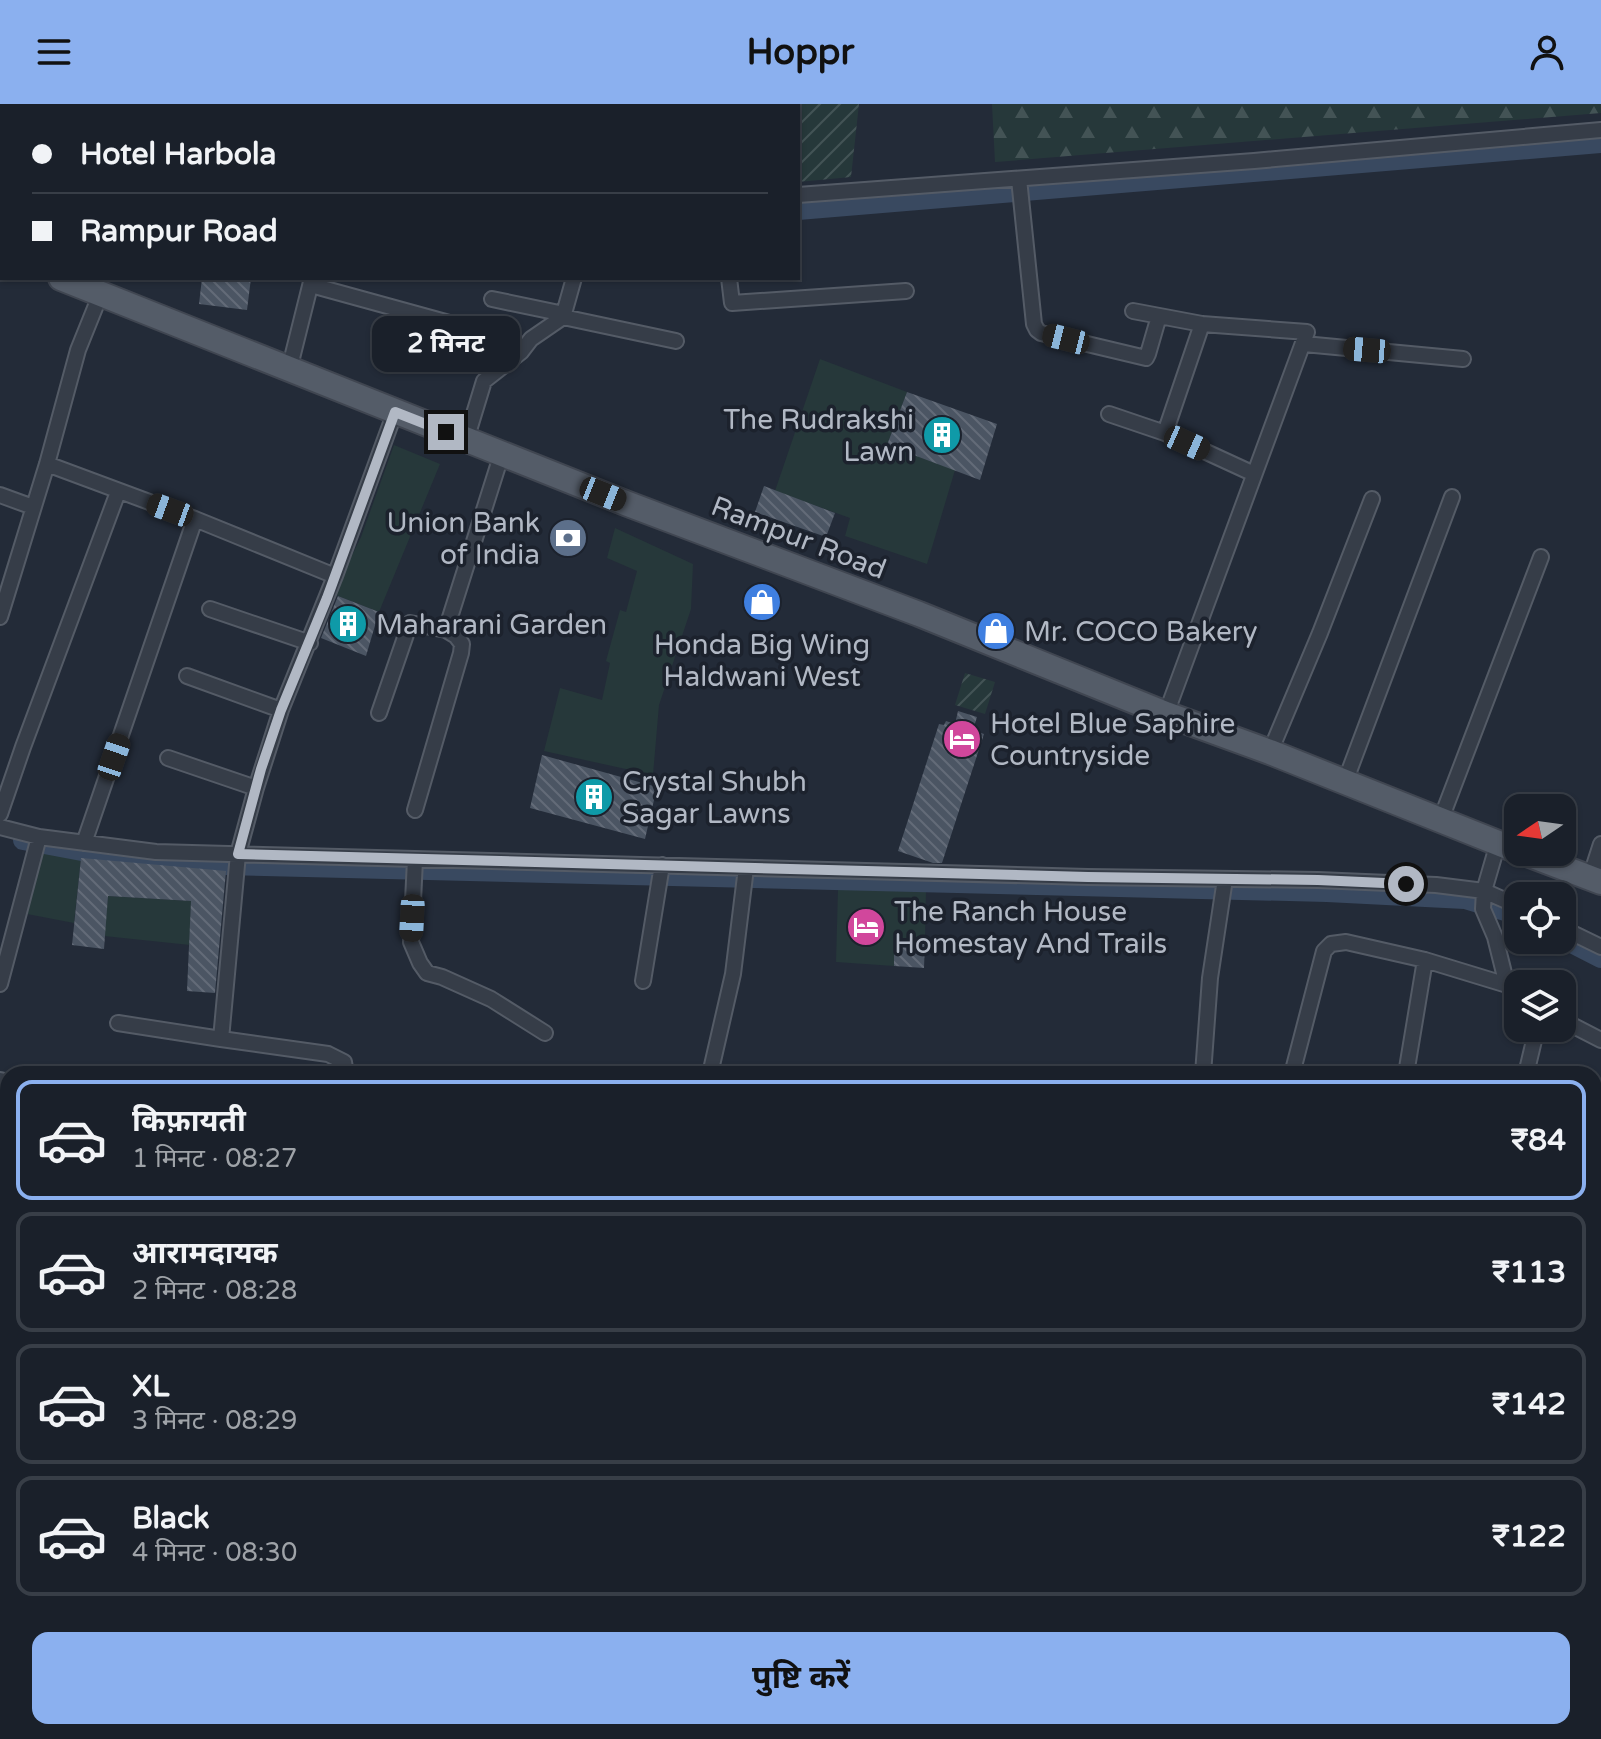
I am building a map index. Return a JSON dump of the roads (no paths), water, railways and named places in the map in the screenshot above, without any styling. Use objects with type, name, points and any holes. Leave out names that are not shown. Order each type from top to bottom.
[{"type":"main road","name":"Rampur Road","points":[[66,280],[707,535],[919,614],[1504,845]]},
{"type":"main road","name":"Rampur Road","points":[[1558,866],[1595,880]]},
{"type":"street","points":[[800,195],[1020,187],[1254,161],[1601,130]]},
{"type":"street","points":[[1020,187],[1037,330],[1146,358],[1159,316]]},
{"type":"street","points":[[466,440],[484,381],[521,352],[531,339],[564,315],[573,280]]},
{"type":"street","points":[[729,280],[732,303],[906,291]]},
{"type":"street","points":[[289,370],[312,281],[471,329]]},
{"type":"street","points":[[0,617],[3,598],[47,464],[78,350],[101,293]]},
{"type":"street","points":[[492,299],[676,341]]},
{"type":"street","points":[[1133,311],[1202,324],[1307,332],[1166,714]]},
{"type":"street","points":[[1165,433],[1202,324]]},
{"type":"street","points":[[1304,344],[1463,359]]},
{"type":"street","points":[[221,1039],[238,861],[256,788],[281,710],[310,643],[395,412]]},
{"type":"street","points":[[1109,414],[1165,433],[1254,474]]},
{"type":"street","points":[[446,630],[502,453]]},
{"type":"street","points":[[47,464],[335,576]]},
{"type":"street","points":[[0,814],[118,492]]},
{"type":"street","points":[[0,495],[33,507]]},
{"type":"street","points":[[1345,782],[1452,497]]},
{"type":"street","points":[[1270,752],[1372,499]]},
{"type":"street","points":[[84,843],[195,519]]},
{"type":"street","points":[[1441,819],[1541,557]]},
{"type":"street","points":[[210,609],[310,643]]},
{"type":"street","points":[[379,713],[410,623],[446,630],[456,636],[462,644],[461,653],[415,810]]},
{"type":"street","points":[[187,676],[281,710]]},
{"type":"street","points":[[168,758],[256,788]]},
{"type":"street","points":[[0,827],[37,842],[84,843],[238,861],[745,874],[1088,877],[1224,887],[1421,885],[1504,903]]},
{"type":"street","points":[[0,984],[37,842]]},
{"type":"street","points":[[1595,880],[1601,844]]},
{"type":"street","points":[[1504,864],[1483,898],[1506,970]]},
{"type":"street","points":[[415,865],[411,942],[427,973],[491,999],[545,1033]]},
{"type":"street","points":[[643,981],[661,872]]},
{"type":"street","points":[[712,1066],[733,974],[745,874]]},
{"type":"street","points":[[1204,1066],[1210,978],[1224,887]]},
{"type":"street","points":[[1576,935],[1601,947]]},
{"type":"street","points":[[1294,1066],[1324,951],[1331,944],[1346,942],[1425,960],[1504,986]]},
{"type":"street","points":[[1407,1066],[1425,960]]},
{"type":"street","points":[[118,1023],[328,1054],[344,1062],[345,1066]]},
{"type":"street","points":[[1576,1027],[1601,1040]]},
{"type":"street","points":[[1528,1066],[1534,1042]]},
{"type":"waterway","points":[[800,210],[1601,143]]},
{"type":"waterway","points":[[23,840],[103,855],[222,865],[1327,892],[1465,899],[1504,911]]},
{"type":"waterway","points":[[1576,945],[1601,958]]},
{"type":"place","name":"The Rudrakshi Lawn","points":[[942,435]]},
{"type":"place","name":"Union Bank of India","points":[[568,538]]},
{"type":"place","name":"Honda Big Wing Haldwani West","points":[[762,602]]},
{"type":"place","name":"Maharani Garden","points":[[348,624]]},
{"type":"place","name":"Mr. COCO Bakery","points":[[996,631]]},
{"type":"place","name":"Hotel Blue Saphire Countryside","points":[[962,739]]},
{"type":"place","name":"Crystal Shubh Sagar Lawns","points":[[594,797]]},
{"type":"place","name":"The Ranch House Homestay And Trails","points":[[866,927]]}]
